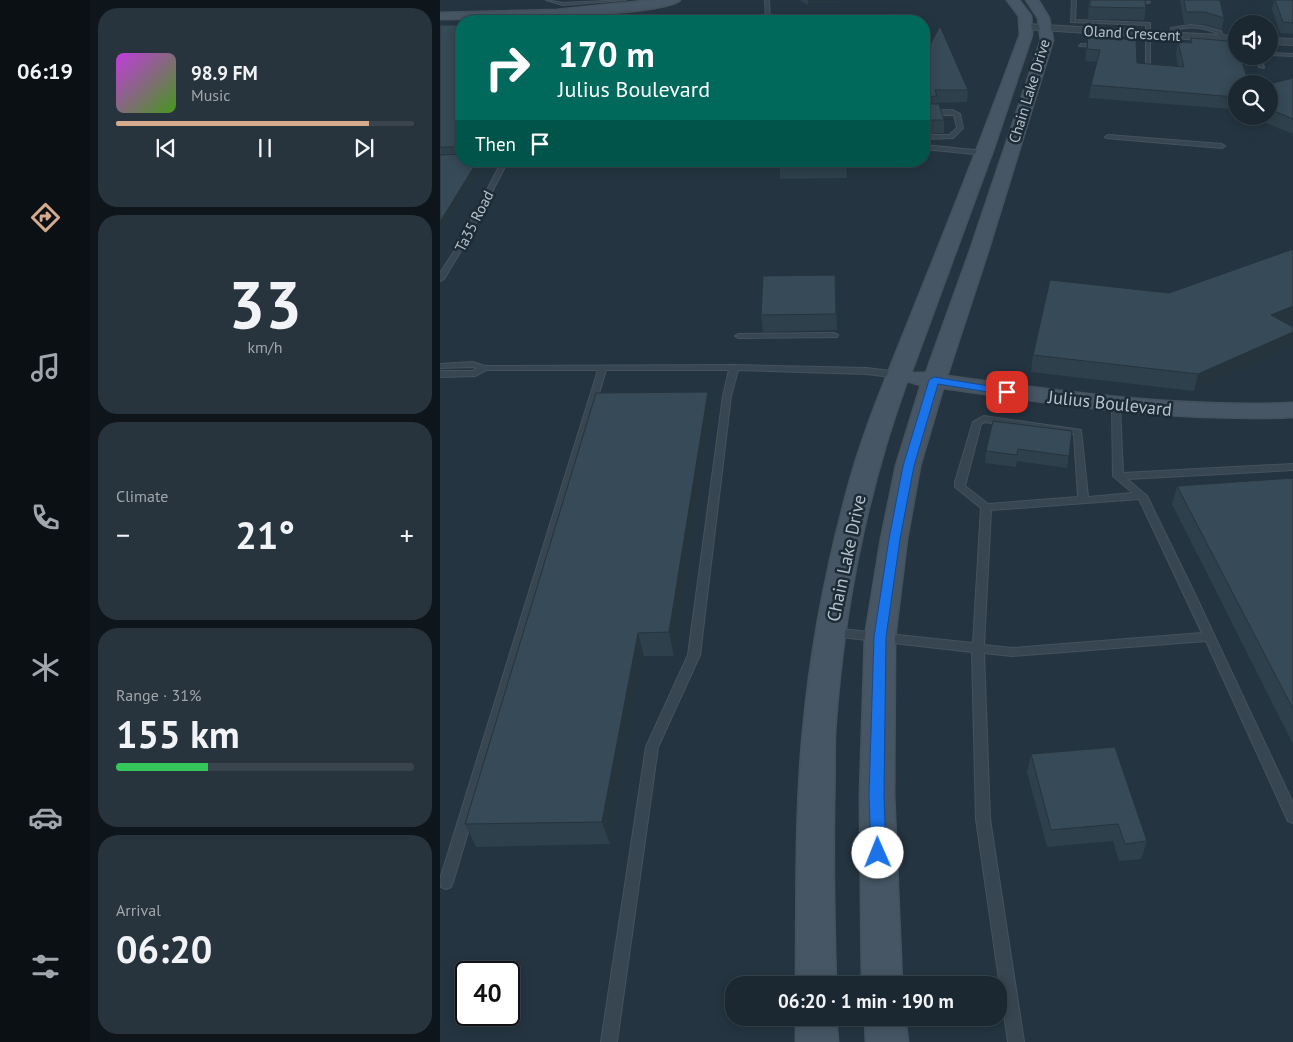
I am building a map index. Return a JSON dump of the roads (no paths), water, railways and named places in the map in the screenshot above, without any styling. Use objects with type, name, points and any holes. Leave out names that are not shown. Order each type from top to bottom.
[{"type":"street","points":[[482,15],[566,13],[622,8],[674,0]]},
{"type":"street","name":"Chain Lake Drive","points":[[882,976],[877,795],[880,637],[894,539],[908,466],[934,380],[979,251],[996,154],[1027,27],[1022,11],[1013,0]]},
{"type":"street","name":"Chain Lake Drive","points":[[816,976],[815,869],[819,733],[830,632],[839,581],[857,501],[876,434],[898,375],[1044,49],[1047,28],[1043,17],[1032,0]]},
{"type":"street","points":[[440,16],[455,16]]},
{"type":"street","name":"Oland Crescent","points":[[1027,27],[1228,38]]},
{"type":"street","points":[[1278,41],[1293,42]]},
{"type":"street","name":"Julius Boulevard","points":[[898,375],[1116,406],[1217,412],[1293,410]]},
{"type":"street","points":[[816,1026],[817,1042]]},
{"type":"street","points":[[886,1026],[887,1042]]},
{"type":"lane","points":[[548,0],[563,4],[624,0]]},
{"type":"lane","points":[[766,0],[767,15]]},
{"type":"lane","points":[[1074,0],[1074,21],[1148,24],[1148,63]]},
{"type":"lane","points":[[1118,0],[1148,2]]},
{"type":"lane","points":[[1216,49],[1226,50],[1222,38]]},
{"type":"lane","points":[[1081,45],[1110,47]]},
{"type":"lane","points":[[1138,49],[1148,50]]},
{"type":"lane","points":[[1278,54],[1293,55]]},
{"type":"lane","points":[[930,113],[952,112],[957,114],[960,128],[952,137],[930,138]]},
{"type":"lane","points":[[1108,136],[1222,146]]},
{"type":"lane","points":[[930,148],[996,154]]},
{"type":"lane","name":"Ta35 Road","points":[[440,279],[462,244],[502,167]]},
{"type":"lane","points":[[739,336],[834,336]]},
{"type":"lane","points":[[440,366],[472,364],[484,368],[734,367],[898,375]]},
{"type":"lane","points":[[446,882],[603,367]]},
{"type":"lane","points":[[609,1042],[652,747],[694,655],[727,396],[734,367]]},
{"type":"lane","points":[[440,374],[475,373],[484,368]]},
{"type":"lane","points":[[1116,406],[1118,476],[1142,496],[1293,817]]},
{"type":"lane","points":[[1083,500],[1078,432],[984,419],[976,422],[960,487],[986,507],[1142,496]]},
{"type":"lane","points":[[1118,476],[1293,467]]},
{"type":"lane","points":[[986,507],[978,648],[983,819],[1016,1042]]},
{"type":"lane","points":[[830,632],[1012,652],[1209,637]]}]
